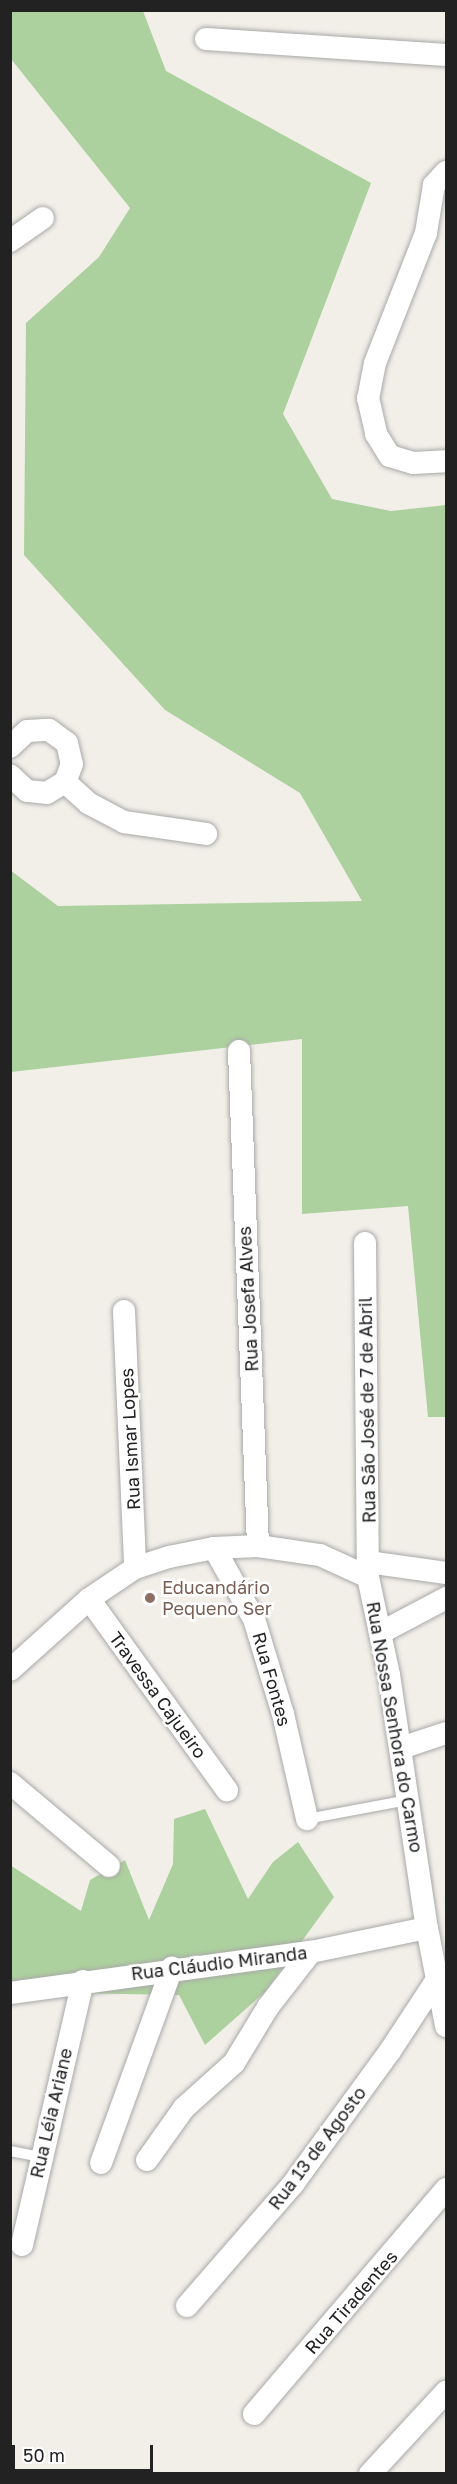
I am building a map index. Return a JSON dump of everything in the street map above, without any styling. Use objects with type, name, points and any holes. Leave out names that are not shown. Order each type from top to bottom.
[{"type":"street","points":[[206,39],[447,55]]},
{"type":"street","points":[[447,171],[434,184],[426,233],[370,381],[369,409],[384,450],[395,459],[413,463],[447,461]]},
{"type":"street","points":[[10,242],[43,218]]},
{"type":"street","points":[[10,775],[18,786],[37,794],[47,793],[65,782],[70,774],[72,753],[59,735],[38,728],[13,737]]},
{"type":"street","points":[[65,782],[88,803],[124,822],[206,834]]},
{"type":"street","name":"Rua Josefa Alves","points":[[239,1051],[258,1546]]},
{"type":"street","name":"Rua São José de 7 de Abril","points":[[365,1242],[368,1570]]},
{"type":"street","name":"Rua Ismar Lopes","points":[[124,1311],[135,1568]]},
{"type":"street","name":"Rua Nossa Senhora do Carmo","points":[[10,1670],[89,1599],[135,1568],[214,1548],[258,1546],[321,1555],[368,1570],[410,1800],[427,1928],[442,1972],[447,2026]]},
{"type":"street","name":"Rua Fontes","points":[[214,1548],[254,1619],[283,1714],[308,1819]]},
{"type":"street","points":[[368,1570],[447,1573]]},
{"type":"street","points":[[380,1633],[447,1598]]},
{"type":"street","name":"Travessa Cajueiro","points":[[89,1599],[227,1790]]},
{"type":"street","points":[[401,1748],[447,1733]]},
{"type":"street","points":[[10,1783],[110,1866]]},
{"type":"street","name":"Rua Cláudio Miranda","points":[[10,1993],[172,1968],[311,1952],[427,1928]]},
{"type":"street","points":[[147,2160],[184,2108],[234,2063],[268,2007],[311,1952]]},
{"type":"street","points":[[101,2163],[172,1968]]},
{"type":"street","name":"Rua 13 de Agosto","points":[[187,2306],[293,2184],[442,1972]]},
{"type":"street","name":"Rua Léia Ariane","points":[[22,2245],[40,2157],[83,1982]]},
{"type":"street","name":"Rua Tiradentes","points":[[254,2414],[447,2188]]},
{"type":"street","points":[[370,2474],[447,2392]]},
{"type":"lane","points":[[308,1819],[410,1800]]},
{"type":"lane","points":[[10,2151],[40,2157]]},
{"type":"green space","points":[[11,11],[143,11],[166,71],[371,183],[283,414],[332,499],[391,511],[446,505],[446,1417],[428,1417],[408,1206],[302,1214],[302,1039],[11,1072],[10,870],[58,906],[362,901],[300,793],[165,710],[24,555],[26,323],[99,257],[130,208],[11,59]]},
{"type":"green space","points":[[205,1809],[248,1899],[273,1862],[298,1842],[334,1897],[265,1992],[205,2045],[179,1995],[11,1992],[10,1865],[81,1911],[90,1880],[125,1860],[149,1920],[173,1864],[174,1819]]},
{"type":"place","name":"Educandário Pequeno Ser","points":[[150,1598]]}]
